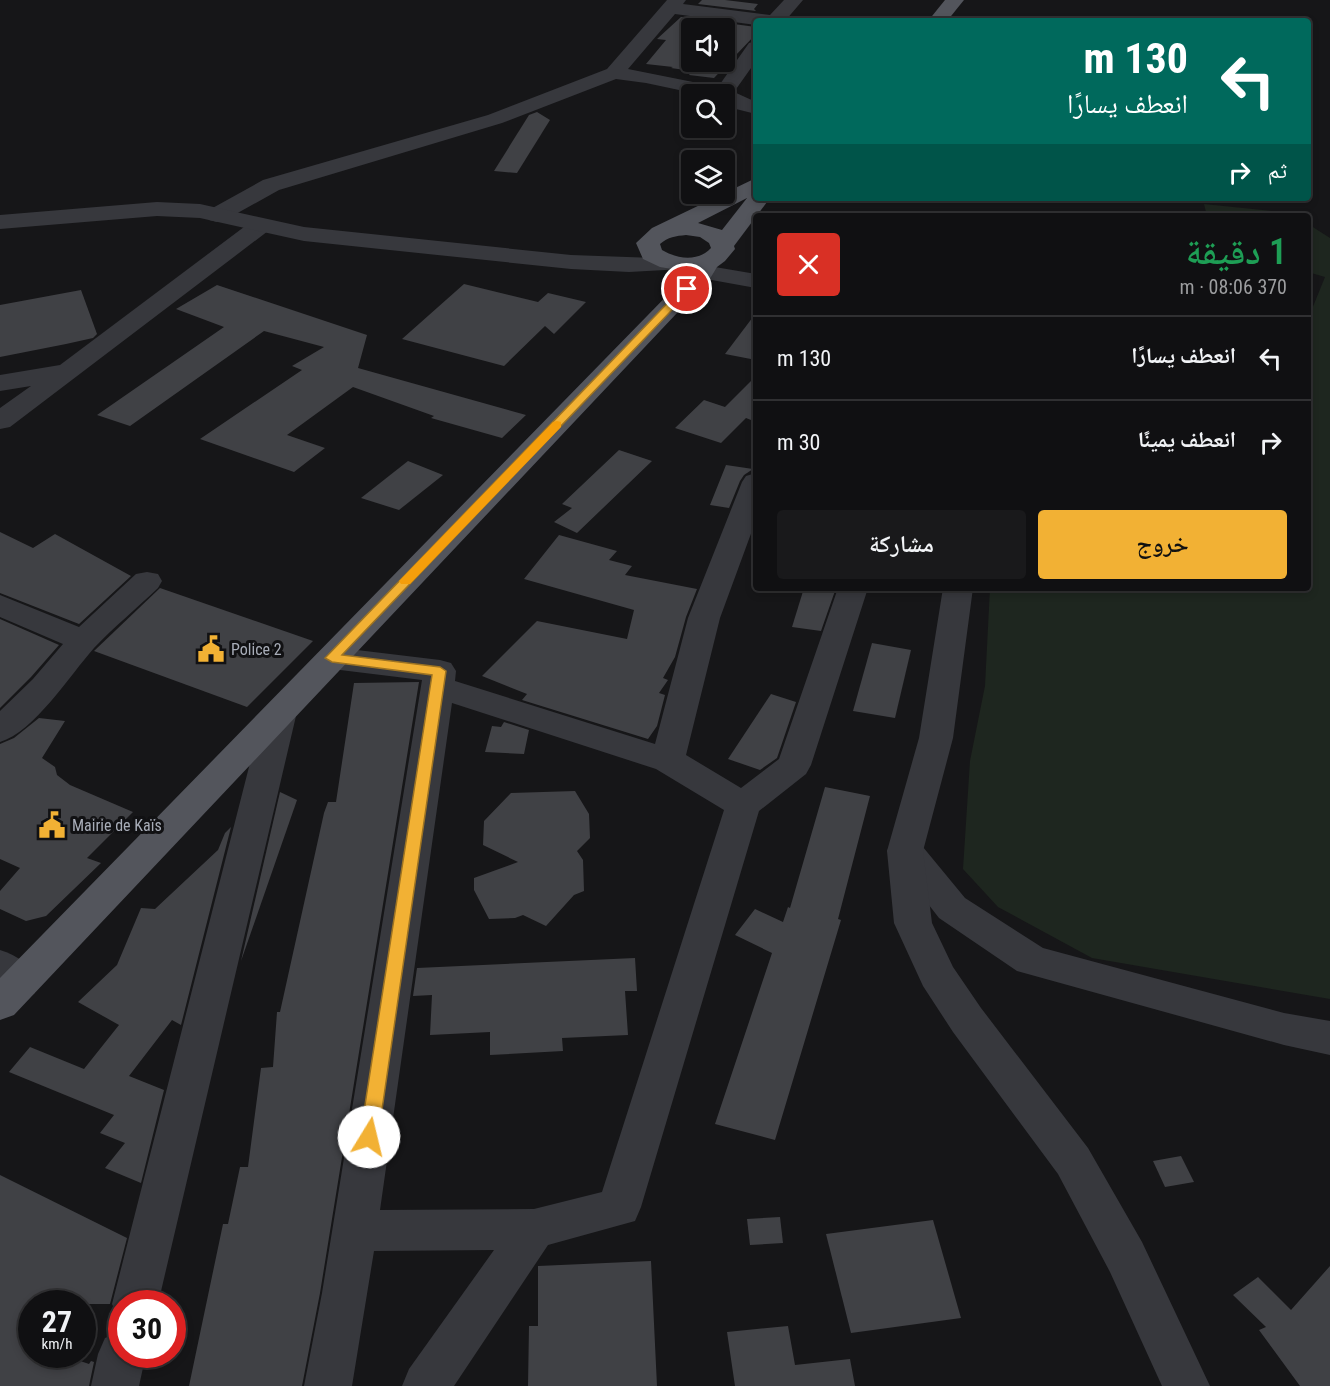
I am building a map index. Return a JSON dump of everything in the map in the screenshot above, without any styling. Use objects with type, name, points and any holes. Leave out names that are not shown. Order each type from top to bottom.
[{"type":"main road","points":[[940,18],[955,0]]},
{"type":"main road","points":[[702,260],[651,254],[648,243],[658,235],[753,187]]},
{"type":"main road","points":[[7,984],[279,716],[756,201]]},
{"type":"main road","points":[[658,235],[686,228],[706,231],[720,239],[702,260]]},
{"type":"street","points":[[778,18],[794,0]]},
{"type":"street","points":[[614,73],[673,4],[753,18]]},
{"type":"street","points":[[730,84],[753,51]]},
{"type":"street","points":[[217,215],[272,185],[495,119],[614,73],[681,85]]},
{"type":"street","points":[[735,101],[753,107]]},
{"type":"street","points":[[0,222],[157,208],[200,211],[304,234],[571,262],[629,265],[702,260],[753,280]]},
{"type":"street","points":[[0,421],[260,226]]},
{"type":"street","points":[[571,262],[658,235]]},
{"type":"street","points":[[0,383],[68,372]]},
{"type":"street","points":[[668,760],[704,618],[753,490]]},
{"type":"street","points":[[0,730],[45,687],[83,641],[147,581]]},
{"type":"street","points":[[354,1231],[534,1229],[619,1207],[743,806],[794,765],[852,591]]},
{"type":"street","points":[[958,591],[936,738],[905,851],[913,923],[938,975],[967,1020],[1073,1161],[1126,1257],[1186,1386]]},
{"type":"street","points":[[0,605],[83,641]]},
{"type":"street","points":[[328,1386],[440,671],[332,658]]},
{"type":"street","points":[[437,687],[668,760],[743,806]]},
{"type":"street","points":[[138,1290],[279,716]]},
{"type":"street","points":[[905,851],[952,908],[1031,960],[1284,1029],[1330,1038]]},
{"type":"street","points":[[426,1386],[534,1229]]},
{"type":"street","points":[[115,1386],[119,1368]]},
{"type":"shaded area","points":[[1204,204],[1290,213],[1206,213]]},
{"type":"shaded area","points":[[1311,226],[1330,238],[1330,999],[1092,958],[998,907],[963,869],[970,761],[985,686],[990,591],[1311,591],[1311,312],[1325,277],[1311,273]]},
{"type":"building","points":[[702,0],[758,4],[754,9],[756,11],[698,4]]},
{"type":"building","points":[[681,17],[688,18],[681,18],[681,69],[646,64],[666,40],[657,39]]},
{"type":"building","points":[[735,24],[753,27],[753,37],[735,56]]},
{"type":"building","points":[[691,72],[720,72],[714,78],[689,75]]},
{"type":"building","points":[[537,112],[550,120],[517,173],[494,171],[529,115]]},
{"type":"building","points":[[464,284],[538,302],[548,293],[586,302],[554,334],[545,326],[504,366],[402,339]]},
{"type":"building","points":[[217,285],[367,335],[358,368],[526,415],[502,438],[431,418],[434,416],[353,387],[287,435],[325,448],[294,472],[200,439],[302,370],[292,366],[324,347],[264,331],[130,426],[97,415],[224,327],[176,309]]},
{"type":"building","points":[[81,290],[97,334],[93,338],[0,357],[0,305]]},
{"type":"building","points":[[753,317],[753,359],[725,354]]},
{"type":"building","points":[[753,379],[753,421],[746,418],[721,443],[675,428],[704,400],[725,407]]},
{"type":"building","points":[[619,450],[652,461],[577,533],[554,522],[572,508],[562,504]]},
{"type":"building","points":[[408,461],[443,475],[399,510],[361,498]]},
{"type":"building","points":[[726,465],[753,469],[740,481],[729,508],[710,505]]},
{"type":"building","points":[[0,532],[33,548],[55,534],[131,576],[79,624],[0,593]]},
{"type":"building","points":[[559,535],[617,551],[609,560],[632,566],[625,575],[697,589],[686,617],[675,657],[663,678],[668,680],[659,693],[665,695],[657,726],[648,739],[522,700],[527,694],[482,676],[537,621],[627,639],[634,610],[524,579]]},
{"type":"building","name":"Police 2","points":[[160,588],[313,641],[247,707],[94,651]]},
{"type":"building","points":[[803,591],[835,591],[821,631],[792,627]]},
{"type":"building","points":[[0,619],[59,645],[0,708]]},
{"type":"building","points":[[872,643],[911,650],[895,718],[853,711]]},
{"type":"building","points":[[419,682],[320,1293],[302,1386],[189,1386],[223,1224],[228,1224],[240,1167],[248,1167],[261,1068],[273,1067],[277,1012],[280,1012],[324,813],[328,802],[336,802],[354,683]]},
{"type":"building","points":[[771,694],[796,702],[777,758],[760,770],[728,759]]},
{"type":"building","points":[[39,718],[65,721],[42,758],[55,767],[57,775],[70,785],[133,812],[87,858],[101,863],[46,916],[26,921],[0,909],[0,891],[20,868],[0,859],[0,744],[14,738]]},
{"type":"building","points":[[504,722],[529,730],[524,754],[485,752],[492,726],[501,727]]},
{"type":"building","points":[[825,787],[870,796],[838,919],[841,920],[775,1140],[715,1124],[772,953],[735,935],[755,909],[783,922],[788,907],[790,908]]},
{"type":"building","points":[[575,791],[589,814],[590,838],[577,851],[583,860],[584,891],[574,895],[546,926],[523,915],[515,918],[489,919],[474,890],[474,878],[518,862],[483,845],[484,821],[511,793]]},
{"type":"building","points":[[280,792],[297,800],[241,961]]},
{"type":"building","points":[[231,827],[181,1025],[172,1020],[129,1076],[164,1090],[141,1183],[105,1168],[125,1143],[100,1133],[114,1115],[9,1072],[30,1047],[84,1069],[119,1025],[78,1002],[117,965],[141,908],[155,909],[218,850],[225,833]]},
{"type":"building","points":[[635,958],[637,991],[625,991],[628,1035],[562,1038],[563,1051],[490,1055],[490,1032],[430,1035],[432,995],[413,996],[417,968]]},
{"type":"building","points":[[1181,1156],[1194,1182],[1165,1187],[1153,1161]]},
{"type":"building","points":[[0,1175],[127,1238],[114,1290],[108,1290],[108,1304],[96,1304],[96,1290],[18,1290],[18,1368],[93,1368],[89,1386],[0,1386]]},
{"type":"building","points":[[780,1217],[783,1243],[750,1245],[747,1219]]},
{"type":"building","points":[[933,1220],[961,1318],[851,1333],[826,1234]]},
{"type":"building","points":[[651,1261],[657,1386],[528,1386],[529,1326],[538,1326],[538,1266]]},
{"type":"building","points":[[1330,1266],[1330,1386],[1300,1386],[1259,1330],[1266,1327],[1233,1295],[1258,1277],[1291,1310]]},
{"type":"building","points":[[788,1326],[795,1365],[850,1359],[855,1386],[735,1386],[727,1332]]},
{"type":"slow traffic","points":[[406,581],[557,425]]},
{"type":"place","name":"Police 2","points":[[211,649]]},
{"type":"place","name":"Mairie de Kaïs","points":[[52,825]]},
{"type":"route","points":[[369,1137],[440,671],[332,658],[687,289]]}]
